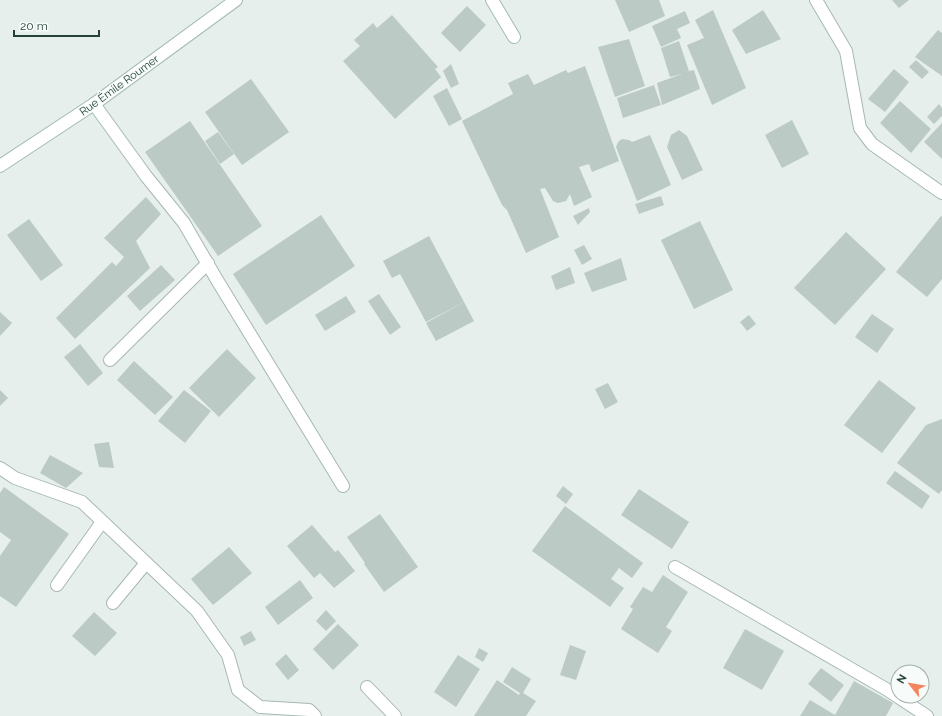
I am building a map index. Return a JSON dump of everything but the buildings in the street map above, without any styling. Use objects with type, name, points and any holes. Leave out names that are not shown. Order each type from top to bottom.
[{"type":"street","name":"Rue Émile Roumer","points":[[0,166],[94,104],[236,0]]},
{"type":"street","points":[[492,0],[514,37]]},
{"type":"street","points":[[816,0],[846,51],[860,128],[872,144],[942,193]]},
{"type":"street","points":[[94,104],[146,176],[184,223],[343,486]]},
{"type":"street","points":[[110,360],[208,263]]},
{"type":"street","points":[[0,468],[15,478],[82,502],[146,564],[198,611],[228,655],[238,690],[260,707],[309,710],[315,716]]},
{"type":"street","points":[[57,586],[102,522]]},
{"type":"street","points":[[113,603],[146,564]]},
{"type":"street","points":[[675,567],[886,689],[927,716]]},
{"type":"street","points":[[366,688],[395,716]]}]
